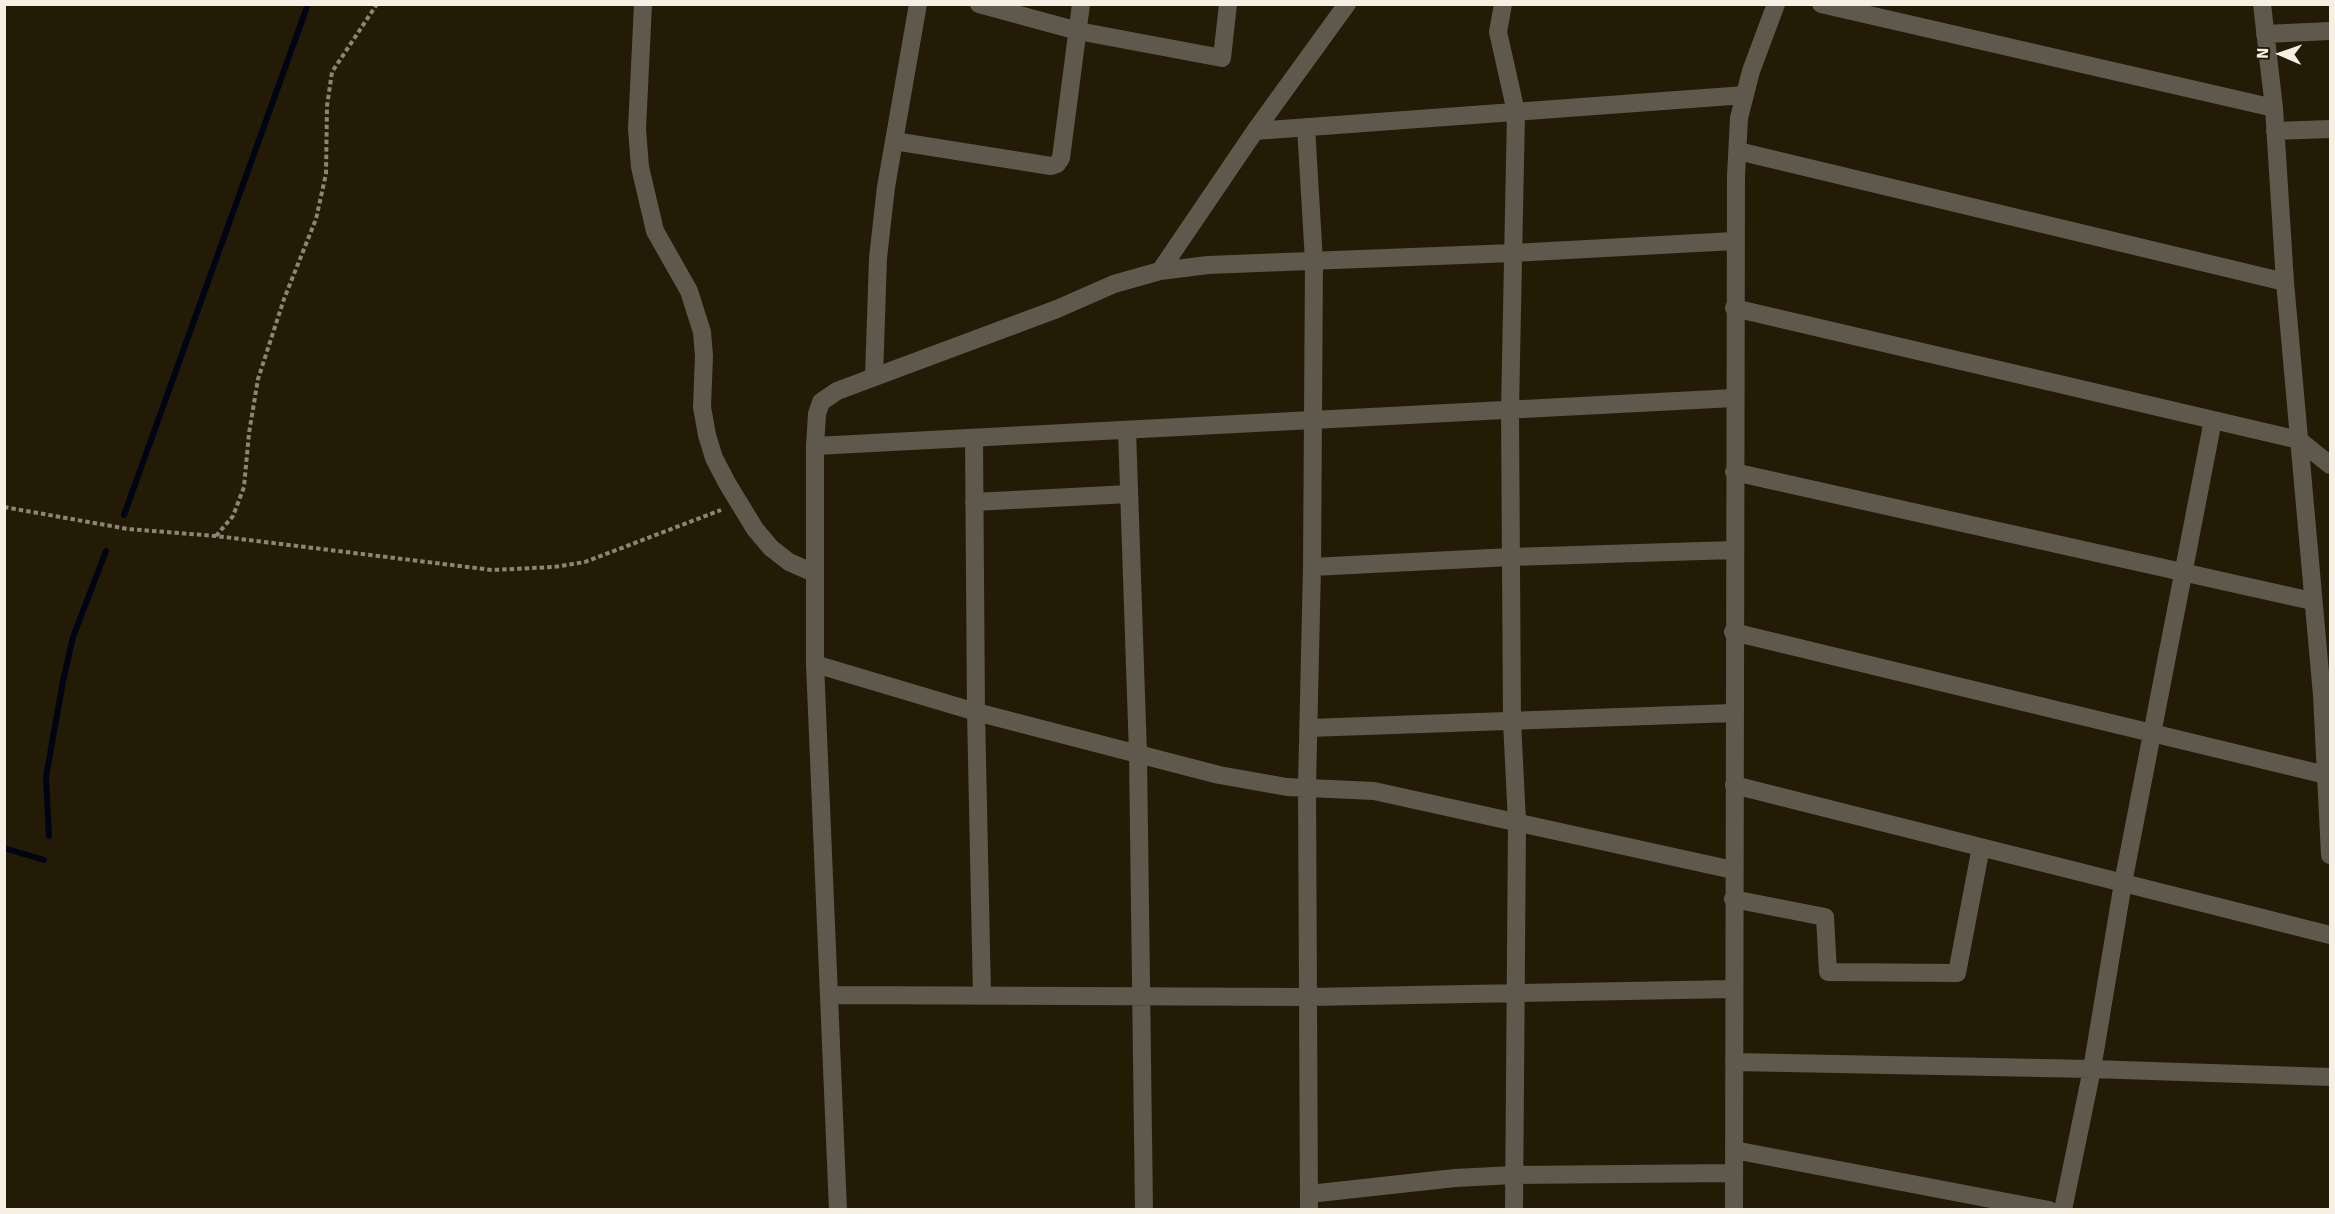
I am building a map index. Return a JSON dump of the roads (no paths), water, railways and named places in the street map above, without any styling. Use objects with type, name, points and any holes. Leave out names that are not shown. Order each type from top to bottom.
[{"type":"street","points":[[643,4],[637,129],[640,168],[655,231],[689,291],[697,311],[704,356],[702,407],[707,435],[714,458],[755,529],[771,548],[789,562],[814,573]]},
{"type":"street","points":[[874,377],[878,258],[886,187],[918,4]]},
{"type":"street","points":[[979,4],[1078,32],[1222,58],[1228,4]]},
{"type":"street","points":[[894,141],[1051,166],[1057,164],[1061,158],[1081,4]]},
{"type":"street","points":[[1160,271],[1347,4]]},
{"type":"street","points":[[1503,4],[1498,32],[1516,112],[1510,410],[1512,721],[1517,822],[1514,1209]]},
{"type":"street","points":[[1734,1209],[1734,241],[1737,151],[1739,118],[1751,71],[1776,4]]},
{"type":"street","points":[[1821,4],[2274,108]]},
{"type":"street","points":[[2262,4],[2274,108],[2285,282],[2312,601],[2324,654],[2326,775],[2331,855]]},
{"type":"street","points":[[2265,34],[2331,31]]},
{"type":"street","points":[[1256,131],[1745,95]]},
{"type":"street","points":[[1306,128],[1314,261],[1314,420],[1307,786],[1309,1202],[1455,1178],[1514,1175],[1734,1173]]},
{"type":"street","points":[[2275,131],[2331,129]]},
{"type":"street","points":[[1737,151],[2285,282]]},
{"type":"street","points":[[838,1209],[815,664],[815,446],[817,414],[821,402],[837,391],[1057,309],[1114,284],[1160,271],[1208,265],[1513,253],[1734,241]]},
{"type":"street","points":[[1734,308],[2299,440],[2331,465]]},
{"type":"street","points":[[815,446],[1734,398]]},
{"type":"street","points":[[2062,1209],[2092,1069],[2123,883],[2213,420]]},
{"type":"street","points":[[1126,430],[1138,754],[1144,1209]]},
{"type":"street","points":[[974,438],[976,712],[982,996]]},
{"type":"street","points":[[1734,472],[2312,601]]},
{"type":"street","points":[[974,502],[1129,495]]},
{"type":"street","points":[[1312,567],[1511,557],[1734,550]]},
{"type":"street","points":[[1734,632],[2326,775]]},
{"type":"street","points":[[815,664],[976,712],[1219,775],[1287,786],[1374,791],[1734,870]]},
{"type":"street","points":[[1309,728],[1733,713]]},
{"type":"street","points":[[1734,784],[2331,935]]},
{"type":"street","points":[[1734,899],[1825,916],[1828,972],[1957,973],[1981,847]]},
{"type":"street","points":[[830,996],[1308,997],[1733,989]]},
{"type":"street","points":[[1734,1062],[2092,1069],[2331,1077]]},
{"type":"street","points":[[1734,1150],[2049,1209]]},
{"type":"waterway","points":[[124,515],[308,4]]},
{"type":"waterway","points":[[49,836],[46,777],[63,681],[73,637],[106,551]]},
{"type":"waterway","points":[[4,848],[44,860]]}]
